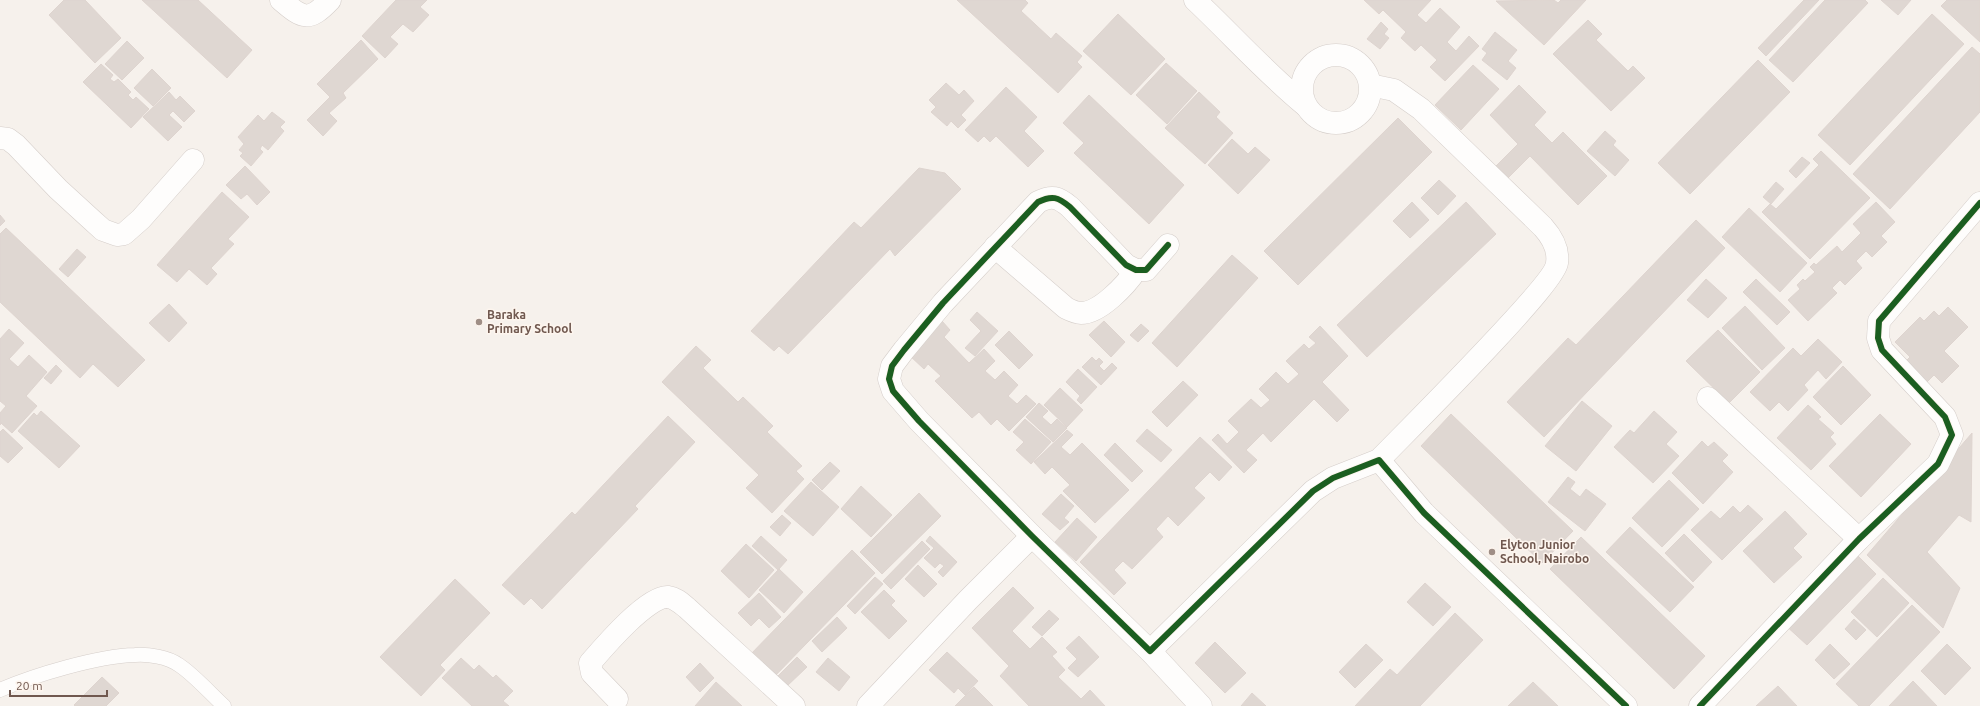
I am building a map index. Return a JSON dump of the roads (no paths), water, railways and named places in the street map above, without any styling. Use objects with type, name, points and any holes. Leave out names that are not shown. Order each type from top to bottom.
[{"type":"street","points":[[281,0],[291,9],[306,16],[313,15],[330,0]]},
{"type":"street","points":[[1195,0],[1282,86],[1305,105],[1312,114],[1322,121],[1334,123],[1345,122],[1356,116],[1364,108],[1369,97],[1370,85],[1366,73],[1359,64],[1349,58],[1338,55],[1326,56],[1315,62],[1307,70],[1302,82],[1301,93],[1305,105]]},
{"type":"street","points":[[1150,651],[1313,491],[1333,478],[1379,460],[1525,306],[1551,276],[1557,263],[1552,238],[1543,227],[1421,109],[1394,90],[1370,85]]},
{"type":"street","points":[[0,138],[8,139],[16,145],[58,189],[103,230],[117,235],[124,234],[141,219],[193,160]]},
{"type":"street","points":[[1168,246],[1146,270],[1136,270],[1126,265],[1070,207],[1060,199],[1048,198],[1038,202],[943,303],[892,366],[889,379],[893,391],[901,402],[1032,536],[1150,651],[1201,706]]},
{"type":"street","points":[[1700,706],[1859,540],[1938,464],[1952,435],[1945,417],[1882,350],[1878,338],[1879,321],[1980,202]]},
{"type":"street","points":[[995,247],[1066,308],[1080,313],[1094,309],[1106,302],[1130,279],[1136,270]]},
{"type":"street","points":[[1708,398],[1859,540]]},
{"type":"street","points":[[1379,460],[1424,513],[1626,706]]},
{"type":"street","points":[[868,706],[968,600],[1032,536]]},
{"type":"street","points":[[617,699],[592,673],[590,663],[625,625],[646,607],[657,599],[667,597],[676,600],[687,608],[794,706]]},
{"type":"lane","points":[[0,690],[17,683],[80,665],[136,655],[160,657],[179,664],[224,706]]},
{"type":"place","name":"Baraka Primary School","points":[[479,322]]},
{"type":"place","name":"Elyton Junior School, Nairobo","points":[[1492,552]]}]
